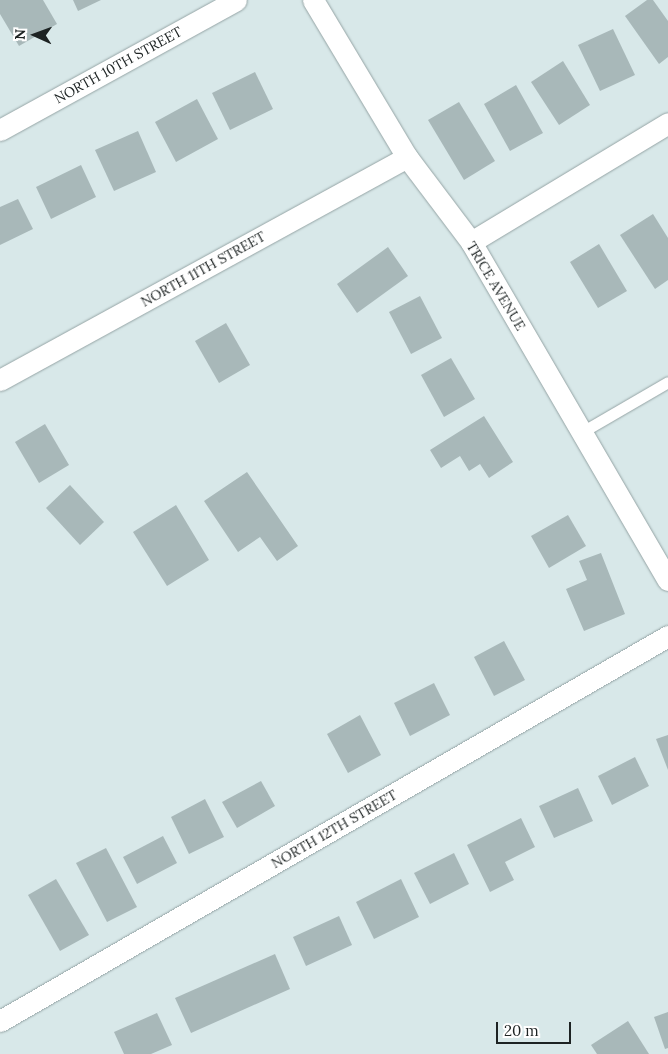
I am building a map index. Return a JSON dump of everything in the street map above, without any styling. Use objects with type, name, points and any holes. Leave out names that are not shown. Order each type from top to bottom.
[{"type":"street","name":"NORTH 10TH STREET","points":[[0,130],[236,0]]},
{"type":"street","name":"TRICE AVENUE","points":[[313,0],[407,158],[471,242],[668,580]]},
{"type":"street","points":[[471,242],[668,123]]},
{"type":"street","name":"NORTH 11TH STREET","points":[[0,380],[407,158]]},
{"type":"street","name":"NORTH 12TH STREET","points":[[0,1021],[668,636]]},
{"type":"lane","points":[[582,432],[668,382]]},
{"type":"building","points":[[0,0],[43,0],[57,24],[19,46],[0,14]]},
{"type":"building","points":[[73,0],[101,0],[78,11]]},
{"type":"building","points":[[647,0],[653,0],[668,21],[668,57],[659,64],[625,16]]},
{"type":"building","points":[[613,29],[635,75],[600,91],[578,45]]},
{"type":"building","points":[[563,61],[590,105],[559,125],[531,82]]},
{"type":"building","points":[[255,72],[273,109],[230,130],[212,93]]},
{"type":"building","points":[[516,85],[543,133],[510,151],[484,104]]},
{"type":"building","points":[[197,99],[218,139],[176,162],[155,122]]},
{"type":"building","points":[[459,102],[495,161],[464,180],[428,120]]},
{"type":"building","points":[[138,131],[156,172],[114,191],[95,150]]},
{"type":"building","points":[[81,165],[96,197],[51,219],[36,187]]},
{"type":"building","points":[[18,199],[33,229],[0,245],[0,207]]},
{"type":"building","points":[[653,214],[668,238],[668,280],[655,289],[620,235]]},
{"type":"building","points":[[599,244],[627,291],[598,308],[570,262]]},
{"type":"building","points":[[388,247],[408,276],[357,313],[337,284]]},
{"type":"building","points":[[420,296],[442,338],[411,354],[389,312]]},
{"type":"building","points":[[226,323],[250,365],[219,383],[195,341]]},
{"type":"building","points":[[451,358],[475,399],[444,417],[421,375]]},
{"type":"building","points":[[484,416],[513,462],[489,478],[480,464],[469,471],[460,456],[441,468],[430,450]]},
{"type":"building","points":[[45,424],[69,465],[39,483],[15,442]]},
{"type":"building","points":[[247,472],[298,546],[277,561],[260,537],[238,552],[204,501]]},
{"type":"building","points":[[70,485],[104,522],[80,545],[46,508]]},
{"type":"building","points":[[176,505],[209,560],[167,586],[133,532]]},
{"type":"building","points":[[568,515],[586,546],[549,568],[531,536]]},
{"type":"building","points":[[601,553],[625,614],[584,631],[566,589],[587,580],[579,561]]},
{"type":"building","points":[[504,641],[525,680],[494,696],[474,657]]},
{"type":"building","points":[[434,683],[450,715],[410,736],[394,703]]},
{"type":"building","points":[[360,715],[381,755],[348,773],[327,734]]},
{"type":"building","points":[[668,735],[668,770],[656,739]]},
{"type":"building","points":[[635,757],[649,786],[612,805],[598,776]]},
{"type":"building","points":[[261,781],[275,806],[237,828],[222,802]]},
{"type":"building","points":[[578,788],[593,821],[554,838],[539,806]]},
{"type":"building","points":[[205,799],[224,837],[189,854],[171,817]]},
{"type":"building","points":[[521,818],[535,847],[505,862],[514,880],[490,892],[467,845]]},
{"type":"building","points":[[163,836],[177,863],[137,884],[123,857]]},
{"type":"building","points":[[106,848],[137,907],[107,922],[76,863]]},
{"type":"building","points":[[454,853],[469,884],[430,904],[414,873]]},
{"type":"building","points":[[56,879],[89,935],[60,951],[28,895]]},
{"type":"building","points":[[401,879],[419,917],[374,939],[356,902]]},
{"type":"building","points":[[339,916],[352,945],[306,966],[293,937]]},
{"type":"building","points":[[275,954],[290,989],[191,1033],[175,998]]},
{"type":"building","points":[[668,1012],[668,1048],[665,1049],[654,1017]]},
{"type":"building","points":[[157,1013],[172,1045],[151,1054],[124,1054],[114,1032]]},
{"type":"building","points":[[628,1021],[649,1054],[597,1054],[591,1045]]}]
